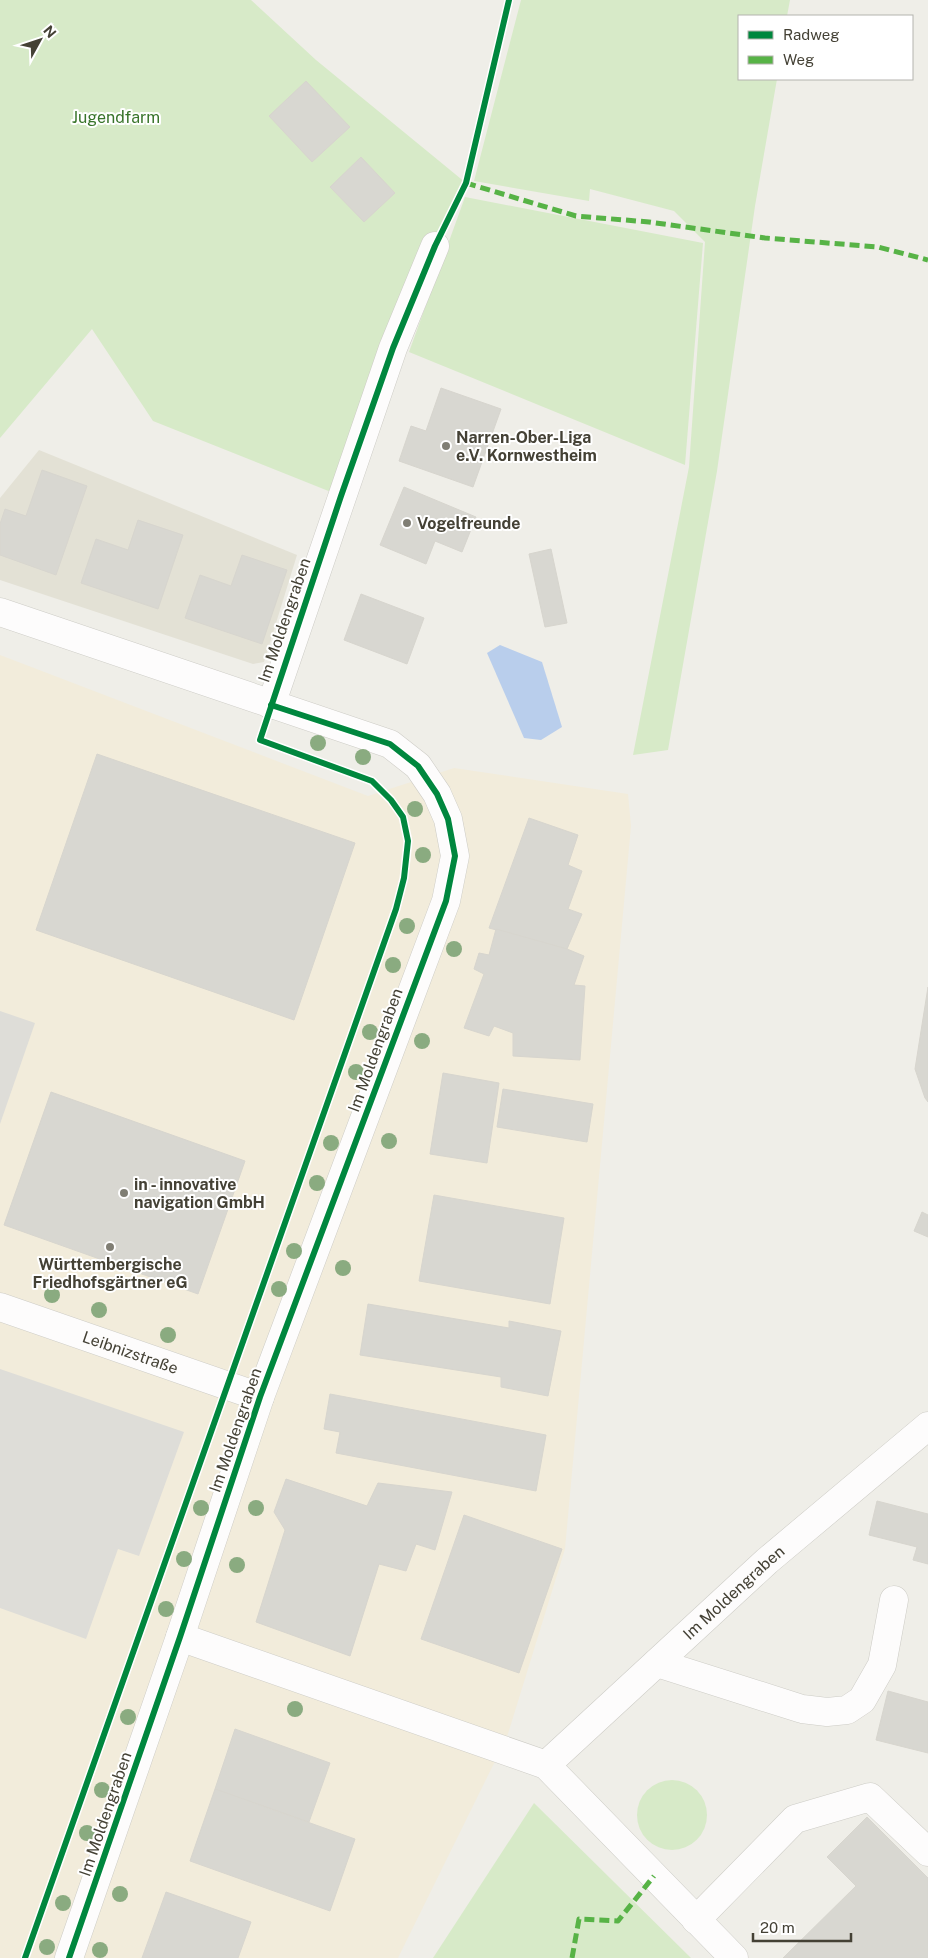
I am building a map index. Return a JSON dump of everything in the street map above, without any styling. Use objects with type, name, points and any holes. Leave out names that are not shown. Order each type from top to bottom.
[{"type":"street","name":"Im Moldengraben","points":[[271,705],[393,348],[435,246]]},
{"type":"street","name":"Im Moldengraben","points":[[0,612],[390,744],[418,766],[438,794],[448,819],[455,856],[446,901],[260,1397],[180,1637],[69,1958]]},
{"type":"street","name":"Leibnizstraße","points":[[0,1307],[260,1397]]},
{"type":"street","name":"Im Moldengraben","points":[[546,1765],[766,1561],[928,1426]]},
{"type":"street","points":[[657,1662],[802,1709],[827,1712],[848,1710],[862,1700],[882,1665],[894,1600]]},
{"type":"street","points":[[180,1637],[546,1765],[734,1958]]},
{"type":"street","points":[[696,1920],[795,1819],[870,1796],[928,1852]]},
{"type":"shaded area","points":[[39,450],[297,555],[264,662],[253,664],[0,580],[0,498]]},
{"type":"shaded area","points":[[0,655],[368,796],[454,768],[628,794],[631,826],[565,1549],[507,1737],[398,1958],[0,1958]]},
{"type":"shaded area","points":[[0,1011],[35,1023],[0,1124]]},
{"type":"shaded area","points":[[0,1369],[184,1432],[139,1556],[118,1549],[86,1639],[0,1608]]},
{"type":"green space","name":"Jugendfarm","points":[[0,0],[251,0],[316,60],[466,183],[435,246],[341,496],[153,421],[92,329],[0,438]]},
{"type":"green space","points":[[521,0],[790,0],[787,15],[738,15],[738,80],[777,80],[755,206],[717,471],[668,750],[633,755],[689,467],[705,242],[674,211],[590,189],[589,201],[474,181]]},
{"type":"green space","points":[[465,197],[703,243],[685,465],[409,352]]},
{"type":"green space","points":[[672,1780],[685,1783],[697,1790],[704,1802],[707,1815],[704,1828],[697,1840],[685,1847],[672,1850],[659,1847],[647,1840],[640,1828],[637,1815],[640,1802],[647,1790],[659,1783]]},
{"type":"green space","points":[[534,1803],[691,1958],[433,1958]]},
{"type":"water","points":[[500,645],[542,662],[562,727],[541,740],[524,738],[487,653]]},
{"type":"building","points":[[306,81],[350,127],[312,162],[269,116]]},
{"type":"building","points":[[361,157],[395,193],[364,222],[330,187]]},
{"type":"building","name":"Narren-Ober-Liga e.V. Kornwestheim","points":[[441,388],[501,409],[473,487],[399,461],[411,426],[426,431]]},
{"type":"building","points":[[42,470],[87,486],[56,575],[0,555],[0,524],[5,509],[26,516]]},
{"type":"building","points":[[404,487],[476,517],[462,552],[435,541],[426,564],[380,545]]},
{"type":"building","points":[[138,520],[183,535],[158,609],[81,583],[96,539],[128,550]]},
{"type":"building","points":[[551,549],[567,623],[545,627],[529,554]]},
{"type":"building","points":[[242,555],[287,570],[262,644],[185,618],[200,575],[231,586]]},
{"type":"building","points":[[361,594],[424,618],[407,664],[344,640]]},
{"type":"building","points":[[97,754],[355,843],[294,1020],[36,930]]},
{"type":"building","points":[[529,818],[578,835],[568,865],[582,871],[568,909],[582,914],[567,949],[489,928]]},
{"type":"building","points":[[496,929],[567,949],[584,956],[574,985],[585,986],[580,1060],[513,1056],[513,1033],[494,1026],[489,1036],[464,1028],[484,974],[474,969],[479,953],[489,955]]},
{"type":"building","points":[[928,987],[928,1102],[915,1069]]},
{"type":"building","points":[[443,1073],[499,1083],[487,1163],[430,1154]]},
{"type":"building","points":[[503,1089],[593,1104],[587,1142],[497,1127]]},
{"type":"building","name":"in - innovative navigation GmbH","points":[[51,1092],[245,1161],[198,1294],[4,1225]]},
{"type":"building","points":[[434,1195],[564,1218],[550,1304],[419,1281]]},
{"type":"building","points":[[922,1212],[928,1215],[928,1237],[914,1231]]},
{"type":"building","points":[[368,1304],[509,1328],[509,1321],[561,1331],[548,1396],[501,1387],[501,1377],[360,1355]]},
{"type":"building","points":[[330,1394],[546,1435],[536,1491],[336,1453],[340,1432],[324,1429]]},
{"type":"building","points":[[286,1479],[367,1506],[378,1483],[452,1492],[435,1550],[416,1544],[406,1571],[379,1564],[350,1656],[256,1622],[285,1530],[274,1512]]},
{"type":"building","points":[[877,1501],[928,1514],[928,1564],[913,1560],[917,1547],[869,1535]]},
{"type":"building","points":[[464,1515],[562,1549],[519,1673],[421,1639]]},
{"type":"building","points":[[888,1691],[928,1702],[928,1753],[876,1740]]},
{"type":"building","points":[[235,1729],[330,1763],[309,1822],[215,1789]]},
{"type":"building","points":[[215,1789],[355,1839],[330,1911],[190,1861]]},
{"type":"building","points":[[867,1817],[928,1878],[928,1958],[783,1958],[856,1886],[827,1857]]},
{"type":"building","points":[[166,1892],[251,1922],[238,1958],[142,1958]]},
{"type":"marked path","points":[[466,183],[576,216],[649,222],[765,238],[878,247],[928,260]]},
{"type":"marked path","points":[[572,1958],[579,1919],[618,1921],[654,1876]]},
{"type":"cycle path","points":[[25,1958],[396,909],[404,878],[408,841],[403,817],[391,800],[372,781],[260,740],[341,496],[393,348],[435,246],[466,183],[509,0]]},
{"type":"cycle path","points":[[69,1958],[180,1637],[260,1397],[446,901],[455,856],[448,819],[437,794],[418,766],[390,744],[271,705]]},
{"type":"place","name":"Narren-Ober-Liga e.V. Kornwestheim","points":[[446,446]]},
{"type":"place","name":"Vogelfreunde","points":[[407,523]]},
{"type":"place","name":"in - innovative navigation GmbH","points":[[124,1193]]},
{"type":"place","name":"Württembergische Friedhofsgärtner eG","points":[[110,1247]]}]
